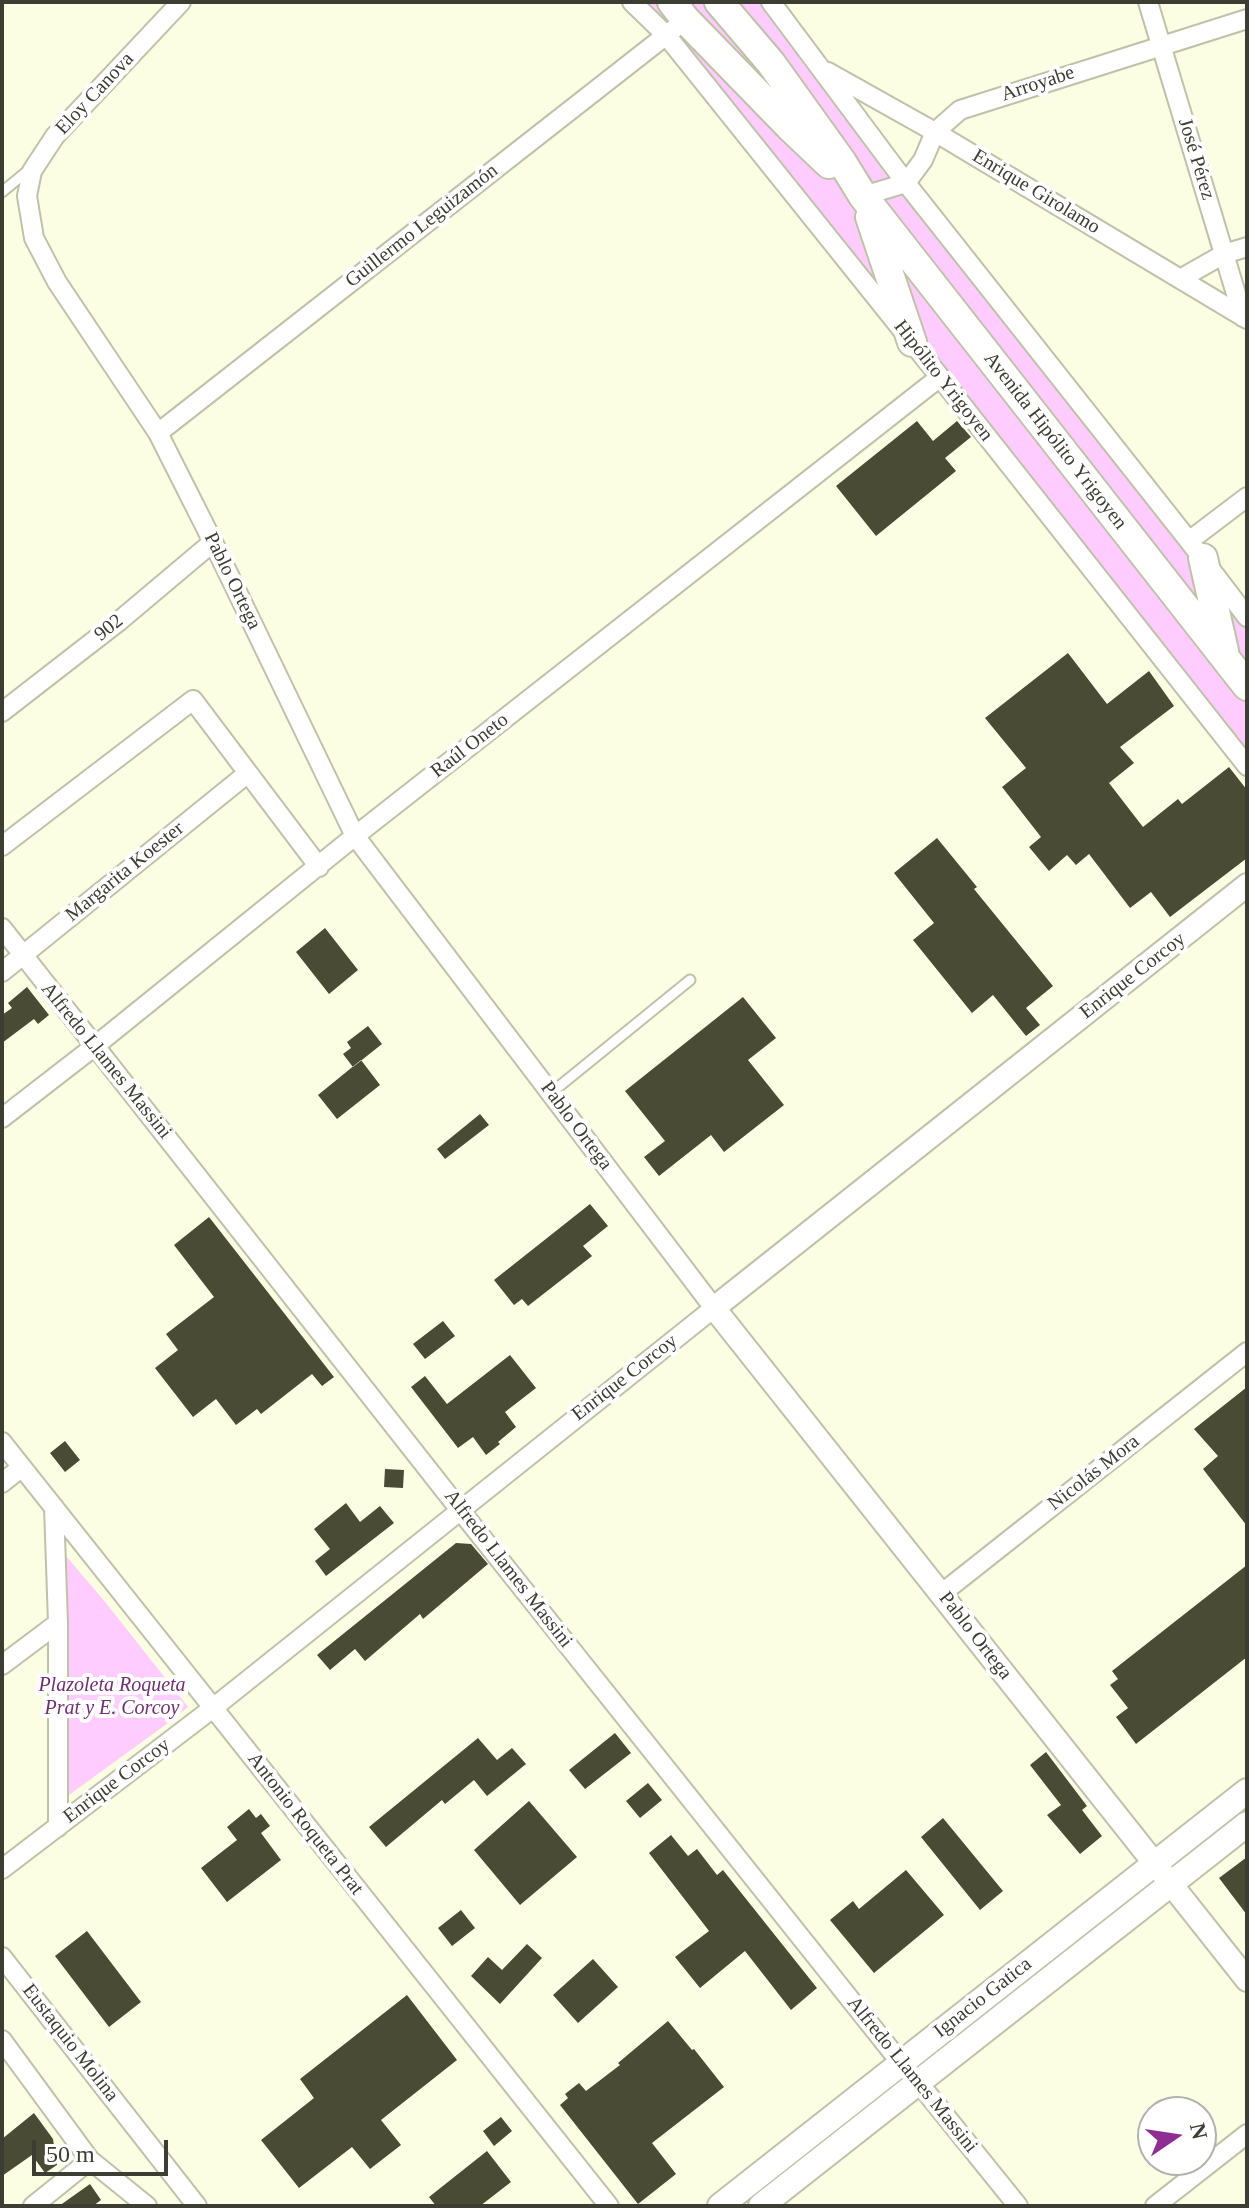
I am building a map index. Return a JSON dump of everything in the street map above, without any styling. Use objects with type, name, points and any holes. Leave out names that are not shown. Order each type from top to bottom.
[{"type":"highway","name":"Avenida Hipólito Yrigoyen","points":[[719,2],[733,13],[811,117],[863,196],[1241,680]]},
{"type":"highway","name":"Avenida Hipólito Yrigoyen","points":[[677,14],[863,196]]},
{"type":"highway","points":[[863,196],[912,342]]},
{"type":"highway","points":[[1196,550],[1241,680]]},
{"type":"main road","name":"Ignacio Gatica","points":[[720,2206],[1247,1791]]},
{"type":"main road","name":"Ignacio Gatica","points":[[761,2206],[1247,1824]]},
{"type":"street","name":"Eloy Canova","points":[[27,196],[32,171],[55,136],[181,2]]},
{"type":"street","name":"Hipólito Yrigoyen","points":[[632,2],[677,14],[912,342],[1247,766]]},
{"type":"street","points":[[771,2],[906,183],[1247,617]]},
{"type":"street","name":"José Pérez","points":[[1148,2],[1245,318]]},
{"type":"street","name":"Guillermo Leguizamón","points":[[158,433],[677,14]]},
{"type":"street","name":"Arroyabe","points":[[906,183],[923,160],[935,132],[960,110],[1247,19]]},
{"type":"street","name":"Enrique Girolamo","points":[[822,69],[935,132],[1245,318]]},
{"type":"street","points":[[863,196],[906,183]]},
{"type":"street","name":"Pablo Ortega","points":[[27,196],[34,238],[57,282],[158,433],[355,836],[714,1308],[1247,1980]]},
{"type":"street","points":[[1180,279],[1224,254],[1247,247]]},
{"type":"street","name":"Raúl Oneto","points":[[2,1118],[355,836],[940,377]]},
{"type":"street","points":[[1196,550],[1247,497]]},
{"type":"street","name":"902","points":[[2,712],[118,622],[213,542]]},
{"type":"street","points":[[2,846],[193,700],[319,867]]},
{"type":"street","name":"Margarita Koester","points":[[2,972],[248,773]]},
{"type":"street","name":"Enrique Corcoy","points":[[2,1869],[213,1708],[1247,885]]},
{"type":"street","name":"Alfredo Llames Massini","points":[[2,928],[460,1510],[1018,2206]]},
{"type":"street","name":"Nicolás Mora","points":[[941,1594],[1247,1352]]},
{"type":"street","name":"Antonio Roqueta Prat","points":[[2,1442],[609,2206]]},
{"type":"street","points":[[2,1483],[22,1467]]},
{"type":"street","points":[[54,1507],[58,1623],[58,1827]]},
{"type":"street","points":[[2,1665],[58,1623]]},
{"type":"street","name":"Eustaquio Molina","points":[[2,1957],[197,2206]]},
{"type":"street","points":[[4,2047],[90,2160],[147,2206]]},
{"type":"street","points":[[1155,2206],[1247,2134]]},
{"type":"street","points":[[33,2206],[90,2160]]},
{"type":"lane","points":[[2,192],[36,165]]},
{"type":"lane","points":[[551,1093],[690,980]]},
{"type":"green space","points":[[632,2],[771,2],[1247,617],[1247,766]]},
{"type":"green space","name":"Plazoleta Roqueta Prat y E. Corcoy","points":[[61,1550],[188,1707],[58,1803]]},
{"type":"building","points":[[917,421],[933,441],[957,421],[971,437],[945,458],[956,471],[876,536],[836,486]]},
{"type":"building","points":[[1068,653],[1107,704],[1149,671],[1174,706],[1120,747],[1134,763],[1109,783],[1143,827],[1178,799],[1182,804],[1229,767],[1247,790],[1247,858],[1170,917],[1151,892],[1130,908],[1089,854],[1076,865],[1067,855],[1049,871],[1029,847],[1041,837],[1002,787],[1026,768],[985,718]]},
{"type":"building","points":[[937,838],[1053,986],[1026,1008],[1040,1025],[1026,1036],[993,995],[972,1013],[913,940],[934,923],[894,873]]},
{"type":"building","points":[[325,928],[358,970],[329,994],[296,952]]},
{"type":"building","points":[[27,987],[49,1015],[38,1024],[34,1019],[2,1043],[2,1015],[12,1008],[8,1003]]},
{"type":"building","points":[[743,997],[776,1038],[748,1060],[784,1105],[724,1152],[711,1135],[659,1176],[644,1157],[665,1141],[625,1091]]},
{"type":"building","points":[[368,1026],[382,1044],[353,1067],[343,1054],[351,1048],[347,1042]]},
{"type":"building","points":[[361,1060],[380,1085],[337,1119],[318,1095]]},
{"type":"building","points":[[480,1114],[489,1125],[445,1159],[437,1149]]},
{"type":"building","points":[[590,1204],[608,1226],[583,1246],[592,1256],[528,1306],[522,1299],[514,1305],[494,1280]]},
{"type":"building","points":[[209,1217],[334,1377],[322,1386],[312,1374],[261,1414],[257,1409],[236,1425],[216,1399],[193,1417],[155,1368],[178,1350],[166,1334],[214,1297],[174,1245]]},
{"type":"building","points":[[443,1321],[455,1336],[425,1359],[413,1344]]},
{"type":"building","points":[[510,1355],[536,1388],[505,1412],[516,1427],[486,1455],[473,1437],[458,1448],[411,1387],[425,1376],[447,1404]]},
{"type":"building","points":[[1247,1387],[1247,1526],[1203,1469],[1218,1456],[1194,1429]]},
{"type":"building","points":[[65,1441],[80,1460],[65,1472],[50,1453]]},
{"type":"building","points":[[385,1469],[404,1470],[403,1488],[384,1487]]},
{"type":"building","points":[[346,1503],[360,1522],[380,1506],[394,1523],[326,1576],[315,1561],[330,1549],[314,1529]]},
{"type":"building","points":[[456,1543],[471,1544],[488,1564],[423,1619],[420,1614],[365,1661],[355,1649],[330,1670],[317,1655]]},
{"type":"building","points":[[1247,1565],[1247,1657],[1136,1744],[1116,1717],[1128,1708],[1110,1685],[1118,1679],[1112,1671]]},
{"type":"building","points":[[615,1733],[631,1753],[585,1789],[569,1770]]},
{"type":"building","points":[[478,1738],[497,1760],[512,1748],[526,1764],[487,1796],[474,1780],[445,1804],[442,1800],[386,1847],[369,1827]]},
{"type":"building","points":[[1046,1752],[1087,1806],[1082,1810],[1102,1836],[1080,1854],[1047,1815],[1061,1805],[1030,1765]]},
{"type":"building","points":[[648,1783],[662,1800],[640,1818],[626,1801]]},
{"type":"building","points":[[529,1801],[577,1857],[520,1905],[474,1850]]},
{"type":"building","points":[[249,1809],[256,1818],[261,1814],[270,1826],[261,1833],[281,1860],[227,1902],[201,1868],[237,1840],[227,1827]]},
{"type":"building","points":[[943,1818],[1003,1891],[980,1910],[921,1837]]},
{"type":"building","points":[[671,1835],[688,1856],[697,1849],[717,1875],[723,1870],[817,1988],[791,2010],[745,1951],[700,1988],[675,1957],[709,1931],[649,1853]]},
{"type":"building","points":[[1247,1857],[1247,1915],[1219,1878]]},
{"type":"building","points":[[906,1870],[944,1915],[874,1973],[830,1920],[853,1901],[859,1909]]},
{"type":"building","points":[[461,1910],[475,1928],[452,1946],[438,1928]]},
{"type":"building","points":[[87,1931],[141,2002],[109,2027],[55,1956]]},
{"type":"building","points":[[527,1944],[542,1958],[500,2004],[471,1976],[488,1957],[502,1970]]},
{"type":"building","points":[[593,1959],[618,1987],[578,2023],[553,1995]]},
{"type":"building","points":[[407,1995],[457,2060],[381,2120],[401,2145],[370,2169],[352,2147],[299,2188],[261,2140],[314,2098],[300,2079]]},
{"type":"building","points":[[668,2021],[724,2087],[652,2143],[676,2174],[638,2204],[560,2105],[568,2098],[565,2094],[579,2083],[586,2091]]},
{"type":"building","points":[[34,2113],[53,2139],[57,2165],[45,2173],[32,2155],[2,2176],[2,2139]]},
{"type":"building","points":[[501,2117],[512,2131],[494,2146],[483,2131]]},
{"type":"building","points":[[487,2151],[511,2182],[480,2206],[436,2206],[429,2197]]},
{"type":"building","points":[[90,2184],[101,2200],[93,2206],[59,2206]]}]
